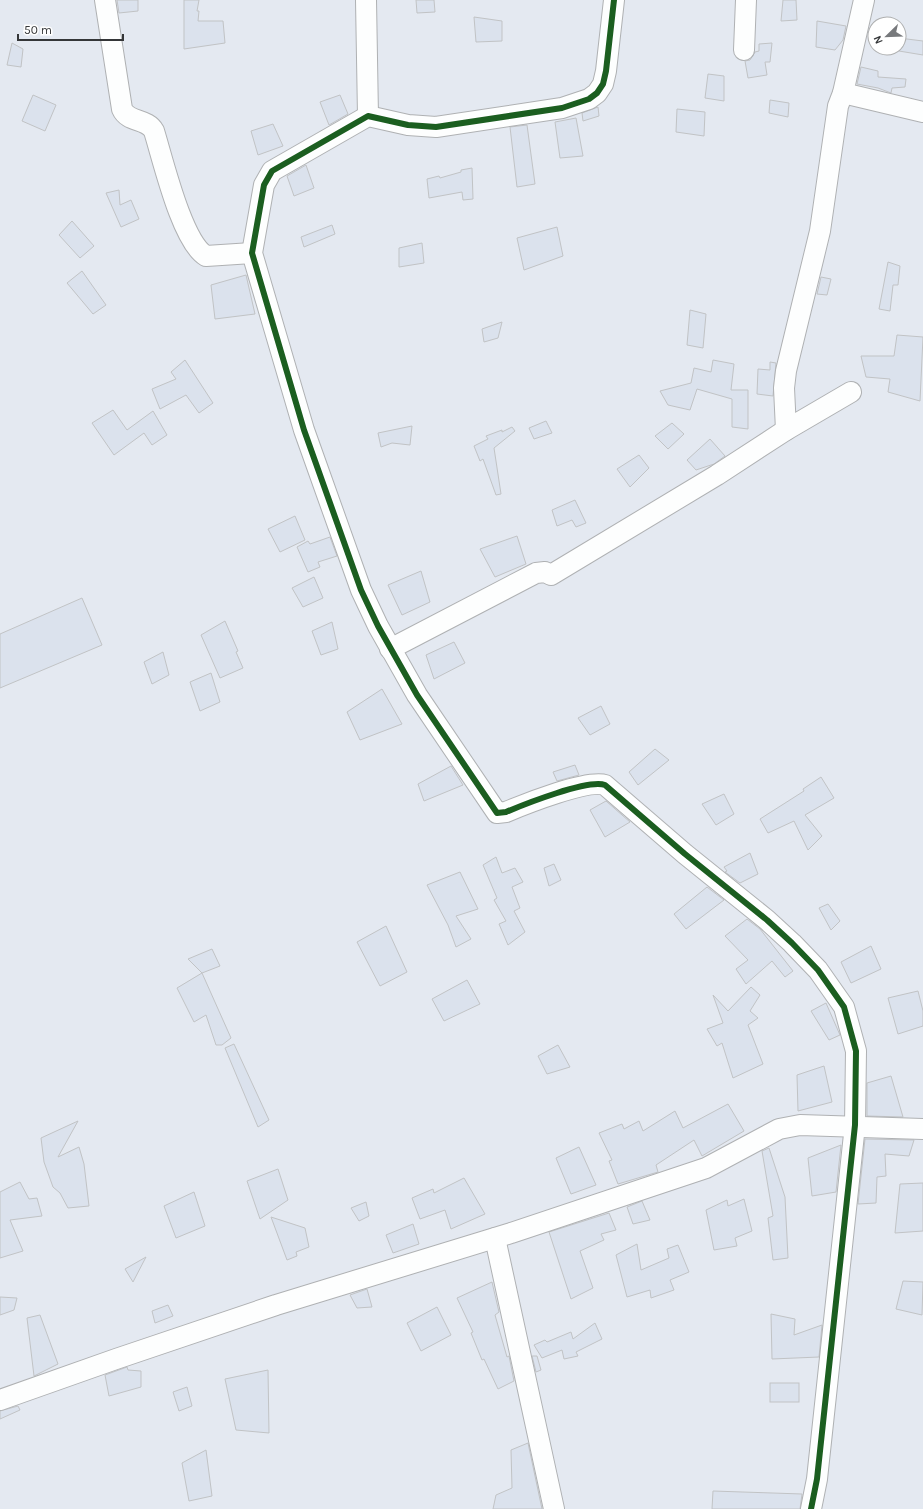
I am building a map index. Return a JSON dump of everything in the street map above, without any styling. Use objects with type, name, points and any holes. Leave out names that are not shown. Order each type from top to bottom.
[{"type":"street","points":[[105,0],[122,110],[128,118],[147,124],[154,131],[183,225],[195,246],[206,256],[252,253]]},
{"type":"street","points":[[366,0],[368,116]]},
{"type":"street","points":[[614,0],[605,78],[597,93],[589,98],[562,108],[436,127],[408,125],[368,116],[272,171],[264,185],[252,253],[304,430],[361,590],[390,649],[417,695],[497,813],[506,812],[578,787],[598,783],[605,785],[685,854],[767,920],[792,943],[818,970],[844,1007],[856,1051],[855,1125],[817,1479],[811,1509]]},
{"type":"street","points":[[744,50],[746,0]]},
{"type":"street","points":[[786,430],[784,388],[786,371],[820,231],[838,106],[843,93],[864,0]]},
{"type":"street","points":[[843,93],[923,112]]},
{"type":"street","points":[[390,649],[536,573],[546,572],[551,575],[717,475],[786,430],[850,392]]},
{"type":"street","points":[[0,1400],[276,1305],[495,1238],[706,1168],[779,1129],[800,1125],[855,1125],[923,1129]]},
{"type":"street","points":[[495,1238],[554,1509]]},
{"type":"shaded area","points":[[0,0],[923,0],[923,1509],[0,1509]]},
{"type":"building","points":[[117,0],[138,0],[138,11],[119,13]]},
{"type":"building","points":[[184,0],[199,0],[197,11],[199,11],[198,21],[223,21],[225,43],[184,49]]},
{"type":"building","points":[[416,0],[434,0],[435,12],[417,13]]},
{"type":"building","points":[[783,0],[796,0],[797,20],[781,21]]},
{"type":"building","points":[[474,17],[502,21],[502,41],[476,42]]},
{"type":"building","points":[[817,21],[846,26],[843,40],[835,50],[816,47]]},
{"type":"building","points":[[907,39],[923,41],[923,55],[907,52]]},
{"type":"building","points":[[12,43],[23,49],[21,67],[7,65]]},
{"type":"building","points":[[772,43],[770,62],[765,62],[767,75],[748,78],[745,61],[750,60],[755,52],[759,51],[759,44]]},
{"type":"building","points":[[861,67],[878,71],[878,77],[906,79],[905,87],[892,88],[891,93],[878,88],[857,84]]},
{"type":"building","points":[[708,74],[724,76],[724,101],[705,98]]},
{"type":"building","points":[[33,95],[56,105],[45,131],[22,121]]},
{"type":"building","points":[[340,95],[348,114],[329,125],[320,102]]},
{"type":"building","points":[[770,100],[789,103],[788,117],[769,113]]},
{"type":"building","points":[[598,107],[599,116],[583,121],[582,113]]},
{"type":"building","points":[[677,109],[705,112],[704,136],[676,132]]},
{"type":"building","points":[[576,118],[583,156],[560,158],[555,122]]},
{"type":"building","points":[[273,124],[283,146],[258,155],[251,131]]},
{"type":"building","points":[[527,125],[535,184],[517,187],[510,127]]},
{"type":"building","points":[[306,165],[314,188],[294,196],[287,176]]},
{"type":"building","points":[[472,168],[473,199],[463,200],[462,192],[429,198],[427,179],[439,176],[440,178],[461,172],[461,170]]},
{"type":"building","points":[[119,190],[120,205],[131,200],[139,219],[121,227],[106,193]]},
{"type":"building","points":[[72,221],[94,246],[80,258],[59,235]]},
{"type":"building","points":[[332,225],[335,234],[304,247],[301,237]]},
{"type":"building","points":[[557,227],[563,256],[524,270],[517,238]]},
{"type":"building","points":[[422,243],[424,263],[399,267],[399,248]]},
{"type":"building","points":[[888,262],[900,266],[898,285],[893,285],[890,311],[879,309]]},
{"type":"building","points":[[82,271],[106,305],[93,314],[67,283]]},
{"type":"building","points":[[246,275],[255,314],[215,319],[211,285]]},
{"type":"building","points":[[821,277],[831,279],[827,295],[817,294]]},
{"type":"building","points":[[690,310],[706,314],[703,348],[687,345]]},
{"type":"building","points":[[502,322],[498,338],[484,342],[482,329]]},
{"type":"building","points":[[897,335],[923,337],[920,401],[888,392],[890,379],[866,377],[861,356],[894,356]]},
{"type":"building","points":[[185,360],[213,403],[199,413],[186,395],[160,409],[152,389],[176,379],[171,372]]},
{"type":"building","points":[[713,360],[734,364],[731,390],[748,390],[748,429],[732,427],[732,399],[697,389],[690,410],[668,405],[660,391],[691,383],[694,368],[711,372]]},
{"type":"building","points":[[770,362],[776,363],[773,396],[757,394],[758,369],[770,370]]},
{"type":"building","points":[[113,410],[127,430],[153,411],[167,435],[152,445],[144,433],[114,455],[92,423]]},
{"type":"building","points":[[546,421],[552,433],[534,439],[529,428]]},
{"type":"building","points":[[672,423],[684,434],[668,449],[655,436]]},
{"type":"building","points":[[412,426],[410,445],[392,443],[381,447],[378,433]]},
{"type":"building","points":[[512,427],[515,431],[494,448],[501,494],[496,495],[483,459],[480,461],[474,446],[488,439],[486,436],[502,430],[502,432]]},
{"type":"building","points":[[710,439],[725,456],[714,464],[696,470],[687,460]]},
{"type":"building","points":[[639,455],[649,468],[630,487],[617,469]]},
{"type":"building","points":[[575,500],[586,523],[576,527],[572,520],[557,526],[552,510]]},
{"type":"building","points":[[295,516],[305,540],[280,552],[268,529]]},
{"type":"building","points":[[517,536],[526,564],[495,577],[480,549]]},
{"type":"building","points":[[330,537],[337,556],[318,562],[320,567],[308,572],[297,547],[308,541],[310,544]]},
{"type":"building","points":[[421,571],[430,602],[402,615],[388,585]]},
{"type":"building","points":[[314,577],[323,598],[303,607],[292,588]]},
{"type":"building","points":[[82,598],[102,645],[0,688],[0,634]]},
{"type":"building","points":[[225,621],[238,651],[236,652],[243,668],[220,678],[201,635]]},
{"type":"building","points":[[332,622],[338,649],[321,655],[312,631]]},
{"type":"building","points":[[454,642],[465,663],[434,679],[426,655]]},
{"type":"building","points":[[163,652],[169,675],[152,684],[144,662]]},
{"type":"building","points":[[211,673],[220,702],[200,711],[190,682]]},
{"type":"building","points":[[382,689],[402,724],[360,740],[347,712]]},
{"type":"building","points":[[601,706],[610,724],[590,735],[578,718]]},
{"type":"building","points":[[655,749],[669,760],[638,785],[629,772]]},
{"type":"building","points":[[575,765],[579,775],[557,781],[553,772]]},
{"type":"building","points":[[451,766],[463,785],[424,801],[418,784]]},
{"type":"building","points":[[821,777],[834,798],[805,815],[822,836],[808,850],[794,821],[768,833],[760,819],[804,791],[803,789]]},
{"type":"building","points":[[724,794],[734,814],[716,825],[702,804]]},
{"type":"building","points":[[606,801],[630,822],[605,837],[590,810]]},
{"type":"building","points":[[750,853],[758,874],[740,883],[725,872],[727,871],[724,867]]},
{"type":"building","points":[[496,857],[502,873],[515,868],[523,882],[512,887],[520,908],[514,911],[525,932],[508,945],[499,924],[506,921],[494,900],[497,898],[483,865]]},
{"type":"building","points":[[554,864],[561,880],[549,886],[544,868]]},
{"type":"building","points":[[460,872],[478,909],[456,916],[471,939],[456,947],[448,925],[427,885]]},
{"type":"building","points":[[707,887],[724,900],[686,929],[674,914]]},
{"type":"building","points":[[828,904],[840,921],[831,930],[819,908]]},
{"type":"building","points":[[747,919],[760,929],[793,971],[785,977],[772,961],[746,984],[736,969],[748,960],[725,936]]},
{"type":"building","points":[[386,926],[407,972],[380,986],[357,942]]},
{"type":"building","points":[[871,946],[881,969],[851,983],[841,962]]},
{"type":"building","points":[[212,949],[220,966],[202,973],[188,959]]},
{"type":"building","points":[[202,973],[231,1038],[222,1045],[216,1045],[206,1015],[194,1022],[177,988]]},
{"type":"building","points":[[467,980],[480,1004],[444,1021],[432,999]]},
{"type":"building","points":[[751,987],[760,995],[750,1011],[758,1018],[748,1025],[763,1064],[733,1078],[722,1043],[717,1046],[707,1029],[723,1023],[713,995],[728,1011]]},
{"type":"building","points":[[918,991],[923,1011],[923,1026],[898,1034],[888,998]]},
{"type":"building","points":[[826,1003],[840,1035],[829,1040],[811,1011]]},
{"type":"building","points":[[234,1044],[269,1120],[258,1127],[225,1048]]},
{"type":"building","points":[[558,1045],[570,1067],[547,1074],[538,1056]]},
{"type":"building","points":[[824,1066],[832,1102],[798,1111],[797,1075]]},
{"type":"building","points":[[891,1076],[903,1117],[867,1116],[867,1083]]},
{"type":"building","points":[[728,1104],[744,1131],[702,1156],[694,1140],[656,1165],[658,1172],[618,1184],[609,1161],[612,1160],[599,1133],[622,1124],[624,1129],[639,1121],[643,1131],[675,1111],[683,1128]]},
{"type":"building","points":[[78,1121],[58,1157],[79,1147],[84,1164],[89,1206],[68,1208],[60,1193],[53,1187],[44,1162],[41,1138]]},
{"type":"building","points":[[865,1139],[914,1140],[909,1156],[885,1154],[886,1176],[877,1177],[876,1203],[858,1204]]},
{"type":"building","points":[[841,1145],[836,1192],[812,1196],[808,1158]]},
{"type":"building","points":[[579,1147],[596,1185],[571,1194],[556,1158]]},
{"type":"building","points":[[769,1148],[785,1197],[788,1258],[773,1260],[768,1218],[773,1216],[762,1151]]},
{"type":"building","points":[[278,1169],[288,1200],[260,1219],[247,1181]]},
{"type":"building","points":[[464,1178],[485,1214],[451,1229],[445,1210],[420,1219],[412,1198],[433,1189],[434,1193]]},
{"type":"building","points":[[20,1182],[29,1199],[37,1198],[42,1216],[10,1220],[23,1251],[0,1258],[0,1192]]},
{"type":"building","points":[[923,1183],[923,1231],[895,1233],[900,1184]]},
{"type":"building","points":[[194,1192],[205,1226],[176,1238],[164,1206]]},
{"type":"building","points":[[744,1199],[752,1231],[735,1238],[737,1246],[714,1250],[706,1210],[727,1200],[728,1206]]},
{"type":"building","points":[[642,1201],[650,1220],[633,1224],[627,1207]]},
{"type":"building","points":[[366,1202],[369,1216],[359,1221],[351,1208]]},
{"type":"building","points":[[609,1213],[616,1230],[601,1234],[604,1240],[580,1251],[593,1288],[571,1299],[549,1232]]},
{"type":"building","points":[[271,1217],[305,1228],[309,1247],[296,1252],[297,1256],[287,1260]]},
{"type":"building","points":[[413,1224],[419,1244],[393,1253],[386,1235]]},
{"type":"building","points":[[637,1244],[641,1270],[669,1258],[667,1249],[678,1245],[689,1272],[670,1280],[674,1290],[651,1298],[650,1290],[627,1297],[616,1255]]},
{"type":"building","points":[[146,1257],[133,1282],[125,1269]]},
{"type":"building","points":[[903,1281],[923,1282],[922,1315],[896,1309]]},
{"type":"building","points":[[492,1282],[499,1312],[495,1315],[507,1357],[509,1356],[514,1381],[498,1389],[484,1359],[482,1360],[471,1333],[473,1332],[457,1298]]},
{"type":"building","points":[[367,1289],[372,1307],[357,1308],[350,1295]]},
{"type":"building","points":[[0,1297],[17,1298],[14,1310],[0,1315]]},
{"type":"building","points":[[168,1305],[173,1316],[155,1323],[152,1311]]},
{"type":"building","points":[[437,1307],[451,1335],[421,1351],[407,1323]]},
{"type":"building","points":[[771,1314],[795,1319],[794,1335],[822,1325],[819,1357],[772,1359]]},
{"type":"building","points":[[40,1315],[58,1364],[34,1376],[27,1318]]},
{"type":"building","points":[[595,1323],[602,1339],[576,1352],[578,1356],[564,1359],[562,1350],[542,1358],[534,1345],[545,1340],[547,1342],[571,1332],[573,1339]]},
{"type":"building","points":[[532,1356],[537,1356],[541,1370],[536,1372]]},
{"type":"building","points":[[127,1367],[128,1370],[141,1371],[141,1387],[109,1396],[105,1375]]},
{"type":"building","points":[[268,1370],[269,1433],[236,1430],[225,1379]]},
{"type":"building","points":[[770,1383],[799,1383],[799,1402],[770,1402]]},
{"type":"building","points":[[187,1387],[192,1406],[179,1411],[173,1392]]},
{"type":"building","points":[[18,1406],[20,1410],[0,1419],[0,1411]]},
{"type":"building","points":[[528,1443],[542,1509],[493,1509],[496,1495],[512,1488],[511,1450]]},
{"type":"building","points":[[206,1450],[212,1496],[189,1501],[182,1463]]},
{"type":"building","points":[[713,1491],[802,1494],[800,1509],[712,1509]]},
{"type":"cycle path","points":[[614,0],[606,71],[603,84],[597,93],[589,99],[562,108],[436,127],[408,125],[368,116],[272,171],[264,185],[252,253],[304,430],[361,590],[378,626],[417,695],[497,813],[506,812],[541,798],[571,789],[597,784],[605,785],[685,854],[767,920],[792,943],[818,970],[844,1007],[856,1051],[855,1125],[817,1479],[811,1509]]}]
